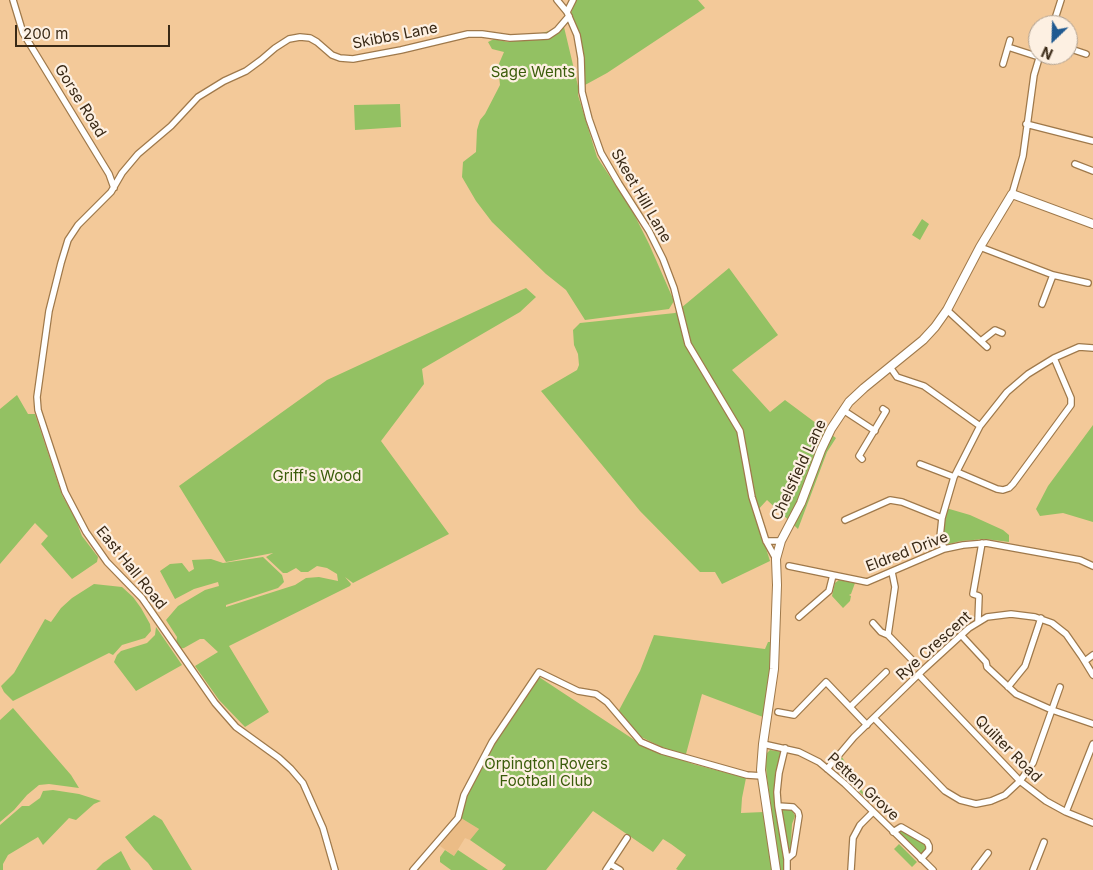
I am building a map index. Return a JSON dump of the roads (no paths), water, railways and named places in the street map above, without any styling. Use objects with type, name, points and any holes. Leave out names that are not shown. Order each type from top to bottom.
[{"type":"street","name":"Gorse Road","points":[[13,0],[23,33],[111,176],[114,188]]},
{"type":"street","name":"Skeet Hill Lane","points":[[557,0],[568,14],[577,35],[581,58],[582,92],[596,142],[607,164],[650,231],[664,260],[676,296],[688,344],[740,432],[752,497],[766,540],[776,559]]},
{"type":"street","name":"Skibbs Lane","points":[[114,188],[122,173],[138,154],[171,126],[198,97],[246,70],[289,39],[310,38],[332,55],[340,58],[352,58],[401,50],[468,34],[510,38],[548,36],[557,30],[568,14],[573,0]]},
{"type":"street","points":[[1056,15],[1061,0]]},
{"type":"street","points":[[1003,64],[1010,40]]},
{"type":"street","points":[[1008,47],[1028,53]]},
{"type":"street","points":[[1078,51],[1086,54]]},
{"type":"street","name":"Chelsfield Lane","points":[[776,870],[762,776],[763,744],[774,669],[776,559],[781,542],[801,503],[821,450],[843,410],[864,388],[929,333],[947,310],[980,247],[1012,194],[1023,156],[1026,124],[1037,65]]},
{"type":"street","points":[[1026,124],[1093,141]]},
{"type":"street","points":[[1075,164],[1093,171]]},
{"type":"street","points":[[111,176],[122,173]]},
{"type":"street","name":"East Hall Road","points":[[114,188],[97,208],[78,224],[68,240],[61,262],[46,332],[37,397],[40,418],[65,492],[86,532],[107,562],[142,598],[220,709],[236,727],[279,758],[303,784],[323,828],[335,870]]},
{"type":"street","points":[[1012,194],[1093,224]]},
{"type":"street","points":[[980,247],[1053,275],[1088,283]]},
{"type":"street","points":[[1042,304],[1053,275]]},
{"type":"street","points":[[947,310],[988,347]]},
{"type":"street","points":[[981,341],[996,330],[1002,333]]},
{"type":"street","points":[[944,550],[940,537],[942,518],[956,474],[980,426],[1007,392],[1028,374],[1054,358],[1079,347],[1093,348]]},
{"type":"street","points":[[920,464],[956,474],[997,489],[1010,488],[1070,404],[1071,398],[1054,358]]},
{"type":"street","points":[[890,367],[897,377],[924,386],[980,426]]},
{"type":"street","points":[[862,459],[859,456],[886,411],[883,409]]},
{"type":"street","points":[[843,410],[874,431]]},
{"type":"street","points":[[845,520],[890,500],[902,502],[942,518]]},
{"type":"street","points":[[766,540],[781,542]]},
{"type":"street","points":[[978,621],[979,596],[973,594],[982,543]]},
{"type":"street","name":"Eldred Drive","points":[[789,566],[867,582],[944,550],[962,545],[982,543],[1010,546],[1080,560],[1093,566]]},
{"type":"street","points":[[888,635],[894,587],[892,572]]},
{"type":"street","points":[[799,617],[829,591],[833,575]]},
{"type":"street","name":"Rye Crescent","points":[[827,769],[845,746],[961,635],[978,621],[991,616],[1008,614],[1041,618],[1052,622],[1062,631],[1085,660],[1093,675]]},
{"type":"street","points":[[1008,687],[1024,666],[1041,618]]},
{"type":"street","points":[[873,623],[917,664]]},
{"type":"street","points":[[961,635],[986,662],[987,667],[1016,694],[1052,710],[1093,724]]},
{"type":"street","points":[[1085,660],[1093,655]]},
{"type":"street","points":[[413,870],[458,818],[464,795],[492,742],[539,672],[578,691],[596,694],[607,702],[641,742],[662,751],[716,767],[747,775],[762,776]]},
{"type":"street","points":[[850,707],[886,672]]},
{"type":"street","name":"Quilter Road","points":[[919,675],[1020,781],[1046,801],[1093,823]]},
{"type":"street","points":[[778,712],[794,715],[826,682],[867,725]]},
{"type":"street","points":[[874,718],[945,791],[960,800],[976,804],[991,802],[1005,795],[1020,781],[1033,764],[1060,687]]},
{"type":"street","name":"Petten Grove","points":[[763,744],[785,748],[808,756],[827,769],[845,784],[933,870]]},
{"type":"street","points":[[1066,812],[1093,744]]},
{"type":"street","points":[[785,748],[779,773],[778,806],[787,860],[786,870]]},
{"type":"street","points":[[778,806],[793,807],[799,816],[793,854],[787,860]]},
{"type":"street","points":[[851,870],[853,838],[860,825],[873,812]]},
{"type":"street","points":[[893,832],[901,826],[927,842],[929,850],[921,859]]},
{"type":"street","points":[[606,870],[627,838]]},
{"type":"street","points":[[1033,870],[1044,842]]},
{"type":"street","points":[[975,870],[988,853]]},
{"type":"street","points":[[610,864],[620,870]]},
{"type":"park label","name":"Sage Wents","points":[[533,72]]},
{"type":"park label","name":"Griff's Wood","points":[[317,476]]},
{"type":"park label","name":"Orpington Rovers Football Club","points":[[546,772]]}]
